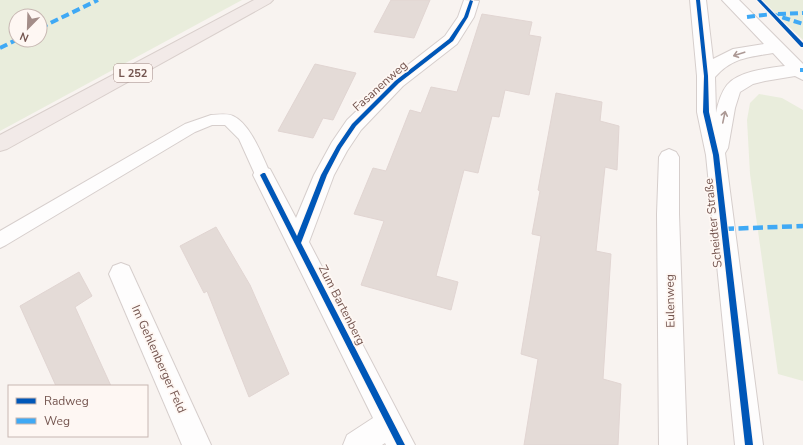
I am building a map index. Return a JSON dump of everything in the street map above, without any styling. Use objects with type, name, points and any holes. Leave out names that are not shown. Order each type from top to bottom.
[{"type":"highway","name":"L 252","points":[[0,144],[265,0]]},
{"type":"street","name":"Scheidter Straße","points":[[698,0],[706,76],[706,112],[716,155],[748,445]]},
{"type":"street","points":[[730,0],[801,72]]},
{"type":"street","name":"Fasanenweg","points":[[298,242],[324,175],[339,147],[354,125],[392,87],[451,40],[466,17],[471,1]]},
{"type":"street","points":[[706,76],[718,63],[739,53],[777,47]]},
{"type":"street","name":"Scheidter Straße","points":[[716,155],[728,102],[733,89],[743,81],[759,76],[801,72]]},
{"type":"street","name":"Eulenweg","points":[[669,157],[668,214],[673,445]]},
{"type":"street","name":"Zum Bartenberg","points":[[263,175],[395,434]]},
{"type":"street","name":"Im Gehlenberger Feld","points":[[121,274],[197,445]]},
{"type":"street","points":[[357,445],[395,434]]},
{"type":"lane","points":[[0,240],[190,128],[211,120],[229,120],[245,136],[263,175]]},
{"type":"green space","points":[[0,0],[242,0],[0,131]]},
{"type":"green space","points":[[761,0],[803,0],[803,40],[801,38]]},
{"type":"green space","points":[[759,94],[782,98],[803,110],[803,381],[778,374],[750,174],[747,120],[750,103]]},
{"type":"building","points":[[391,0],[430,0],[414,38],[374,32]]},
{"type":"building","points":[[482,14],[532,22],[529,35],[541,37],[529,95],[505,90],[499,117],[492,116],[478,173],[464,170],[436,276],[458,282],[451,310],[361,285],[384,221],[354,214],[373,168],[386,171],[410,110],[421,113],[431,87],[457,92]]},
{"type":"building","points":[[315,64],[356,73],[333,120],[323,118],[313,138],[278,131]]},
{"type":"building","points":[[556,93],[602,102],[600,121],[619,126],[617,170],[605,167],[596,251],[611,254],[603,379],[621,384],[618,445],[524,445],[538,359],[521,354],[541,236],[532,234],[540,191],[538,190]]},
{"type":"building","points":[[216,227],[250,285],[289,374],[249,397],[207,291],[204,293],[180,246]]},
{"type":"building","points":[[79,272],[92,296],[75,307],[111,385],[56,385],[20,306]]},
{"type":"marked path","points":[[48,24],[98,0]]},
{"type":"marked path","points":[[778,14],[803,13]]},
{"type":"marked path","points":[[747,17],[772,14],[803,24]]},
{"type":"marked path","points":[[0,48],[8,44]]},
{"type":"marked path","points":[[724,229],[803,226]]},
{"type":"cycle path","points":[[698,0],[706,76],[706,112],[716,155],[749,445]]},
{"type":"cycle path","points":[[759,0],[803,46]]},
{"type":"cycle path","points":[[298,242],[324,175],[339,147],[354,125],[397,82],[451,40],[466,17],[471,1]]},
{"type":"cycle path","points":[[263,175],[401,445]]}]
